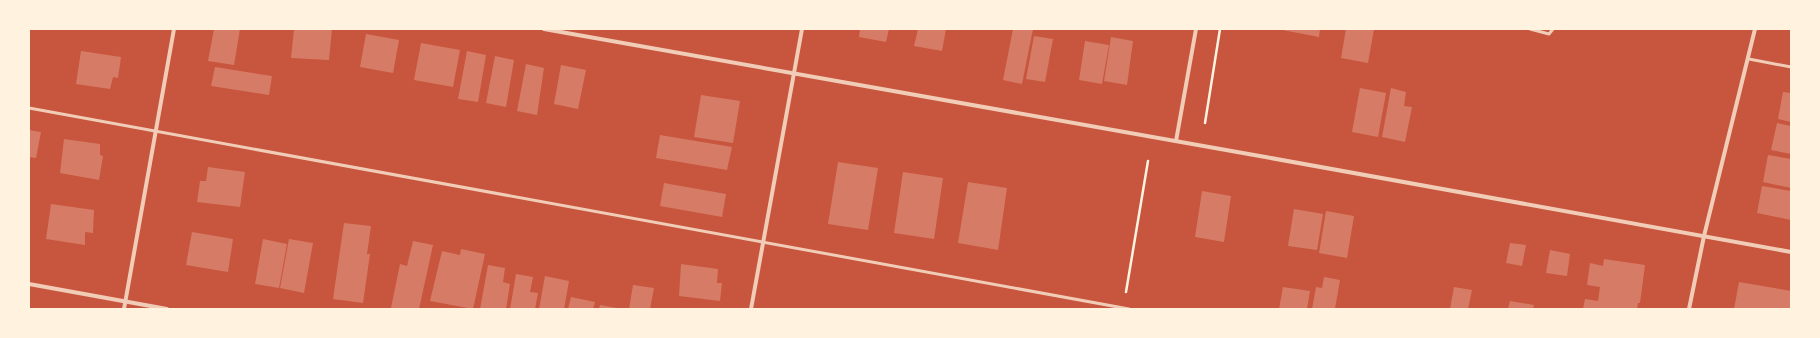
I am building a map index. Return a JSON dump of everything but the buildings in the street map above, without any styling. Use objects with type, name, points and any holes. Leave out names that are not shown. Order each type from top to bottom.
[{"type":"street","points":[[124,309],[174,29]]},
{"type":"street","points":[[544,29],[1791,252]]},
{"type":"street","points":[[751,309],[802,29]]},
{"type":"street","points":[[1176,141],[1196,29]]},
{"type":"street","points":[[1689,309],[1704,236],[1749,59],[1755,29]]},
{"type":"street","points":[[29,284],[167,309]]},
{"type":"lane","points":[[1530,29],[1549,34],[1553,29]]},
{"type":"lane","points":[[1749,59],[1791,67]]},
{"type":"lane","points":[[29,108],[1129,309]]},
{"type":"path","points":[[1205,123],[1220,29]]},
{"type":"path","points":[[1125,296],[1148,161]]}]
